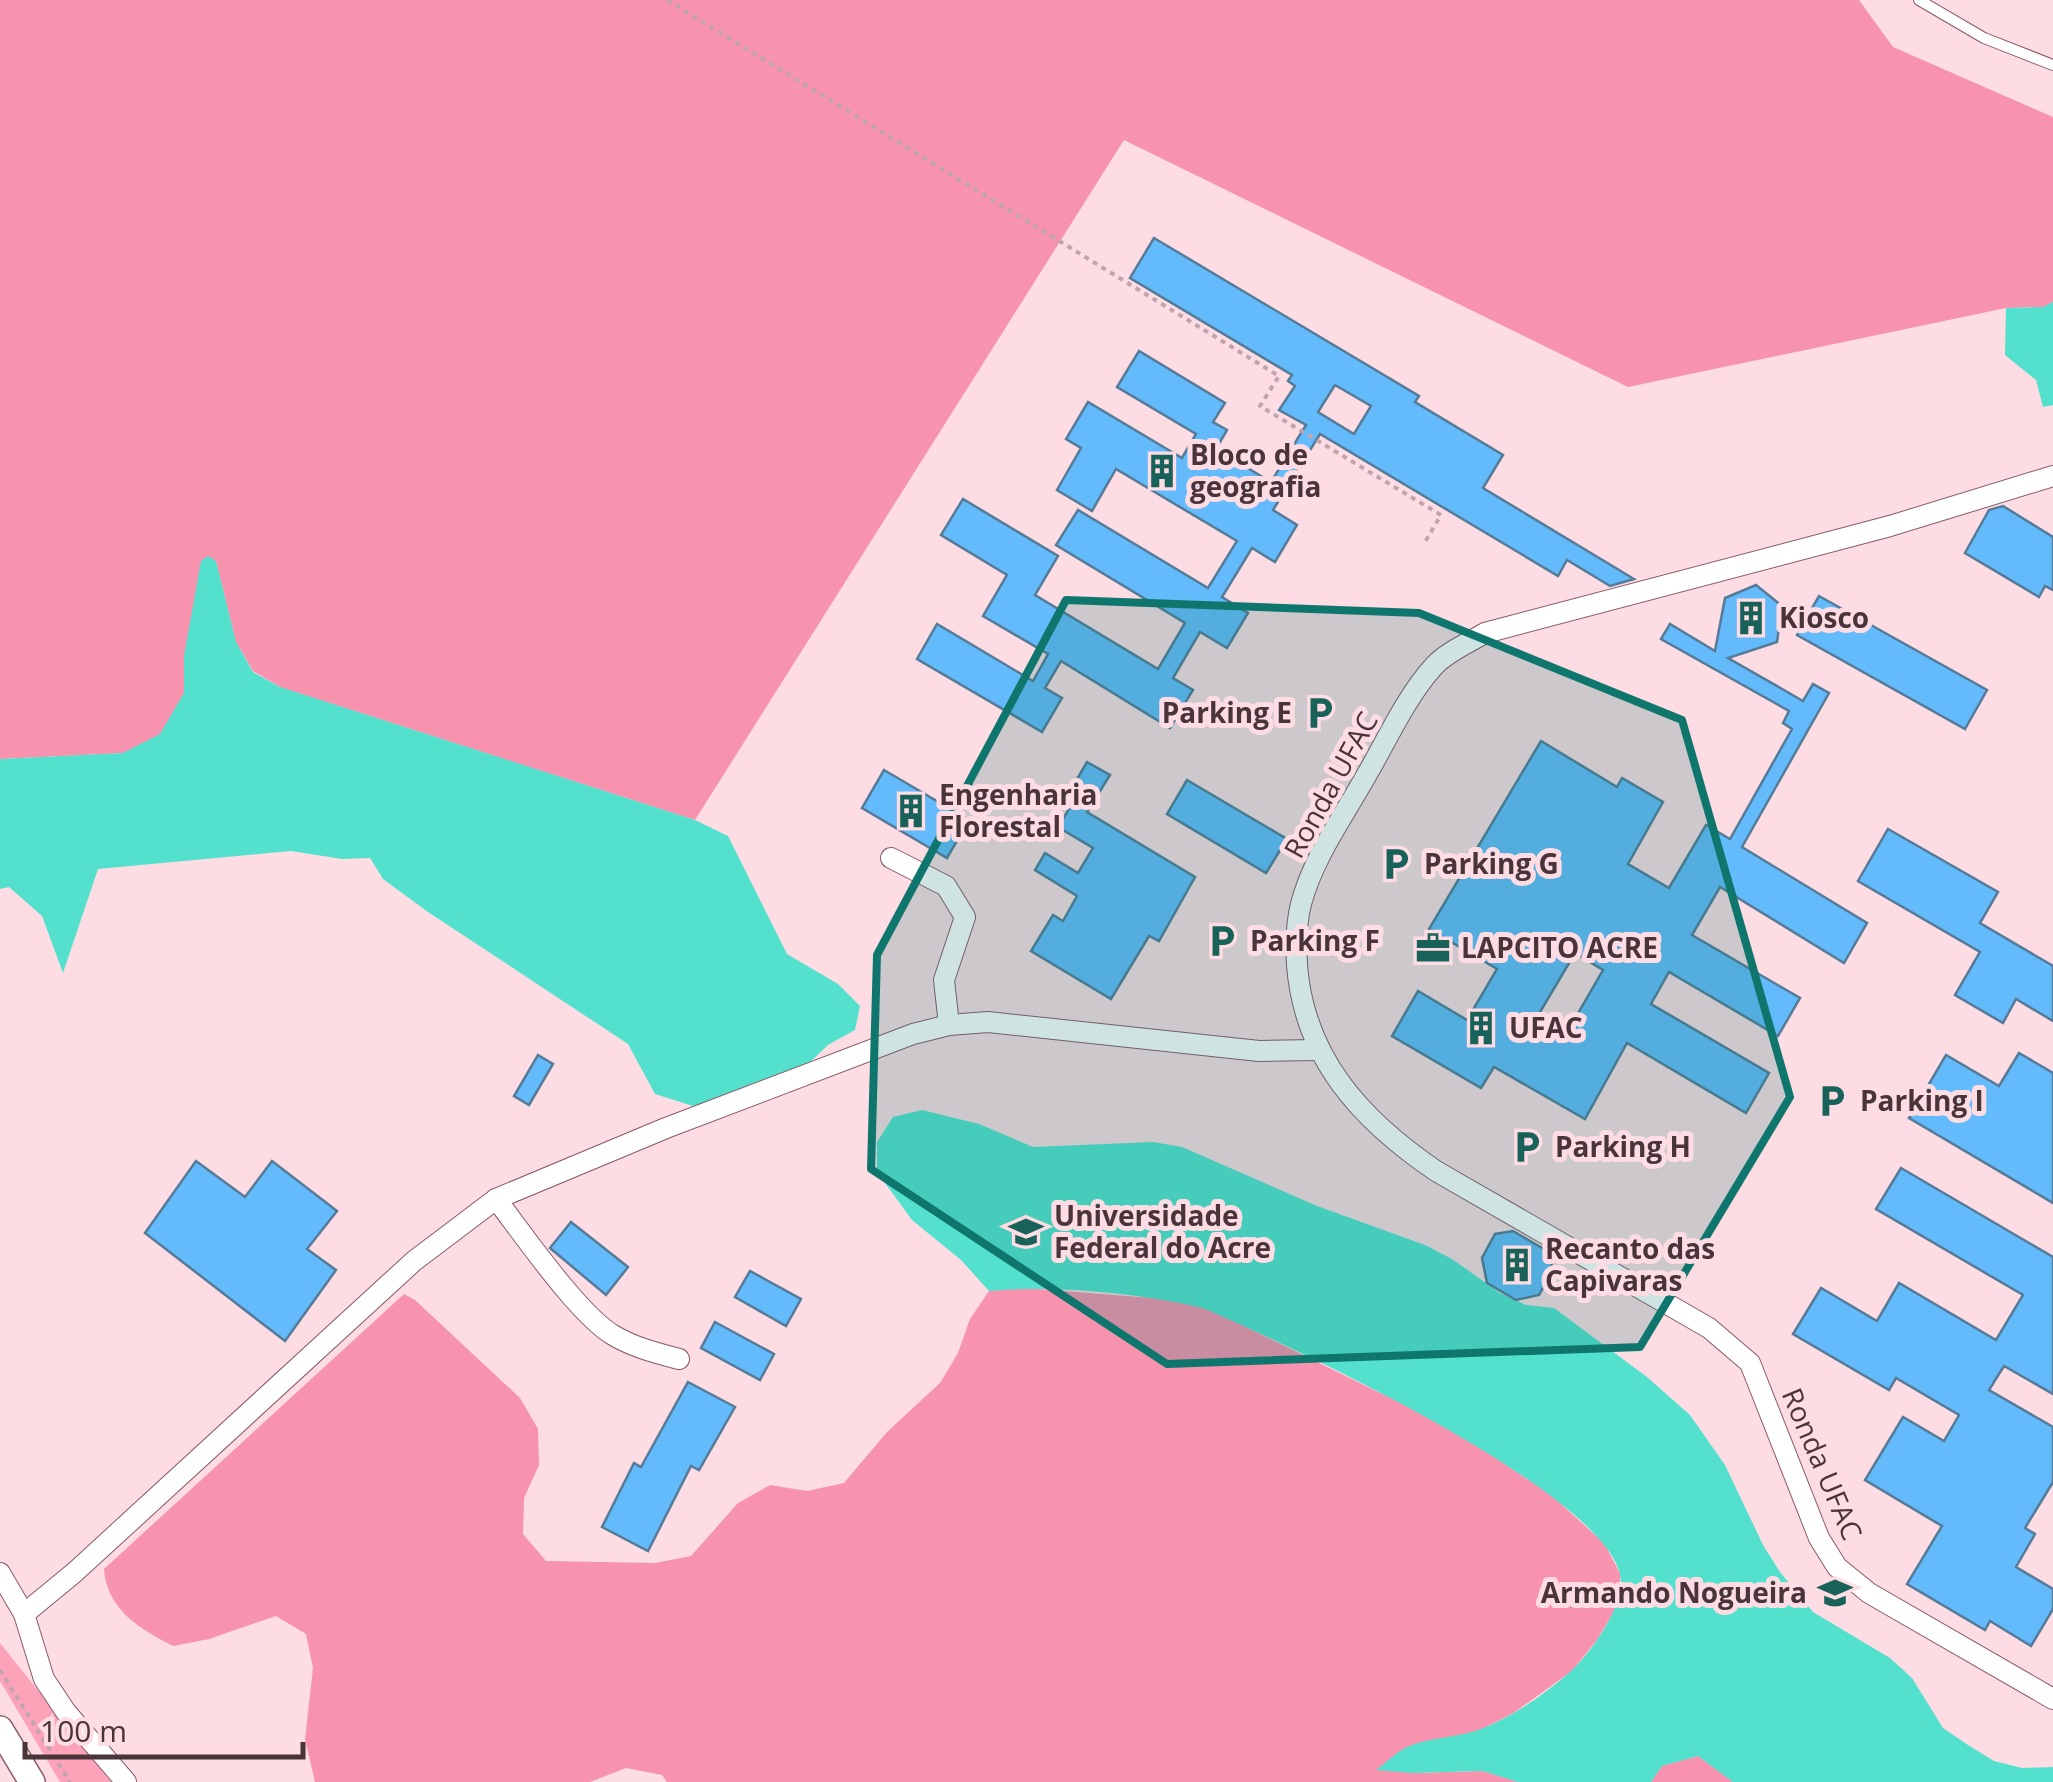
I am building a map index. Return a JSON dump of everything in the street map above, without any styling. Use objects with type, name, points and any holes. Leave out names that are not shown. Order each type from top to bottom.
[{"type":"street","name":"Ronda UFAC","points":[[2053,476],[1813,548],[1485,633],[1434,666],[1406,707],[1314,868],[1300,908],[1296,950],[1303,1010],[1317,1050],[1371,1119],[1396,1144],[1436,1171],[1709,1328],[1750,1363],[1819,1538],[1838,1567],[1869,1594],[2053,1699]]},
{"type":"street","points":[[891,858],[946,886],[965,917],[944,980],[949,1025]]},
{"type":"street","points":[[24,1614],[75,1572],[414,1260],[496,1199],[913,1034],[949,1025],[988,1022],[1259,1050],[1317,1050]]},
{"type":"street","points":[[496,1199],[556,1276],[609,1333],[678,1360]]},
{"type":"street","points":[[0,1573],[24,1614],[44,1679],[66,1712],[126,1782]]},
{"type":"street","points":[[0,1729],[32,1782]]},
{"type":"lane","points":[[1918,0],[1984,38],[2053,65]]},
{"type":"path","points":[[666,0],[1279,376],[1260,406],[1441,514],[1424,542]]},
{"type":"path","points":[[0,1670],[70,1782]]},
{"type":"highlighted area","points":[[1066,600],[1419,613],[1682,720],[1790,1097],[1640,1347],[1167,1364],[871,1169],[877,955]]},
{"type":"shaded area","points":[[0,0],[1859,0],[1893,47],[2053,117],[2053,302],[2043,307],[2006,308],[1628,387],[1124,140],[695,820],[280,687],[253,671],[236,642],[216,561],[184,656],[184,693],[160,735],[123,753],[0,759]]},
{"type":"shaded area","points":[[2053,302],[2053,405],[2043,407],[2036,380],[2005,355],[2006,308],[2043,307]]},
{"type":"shaded area","points":[[208,556],[216,561],[236,642],[253,672],[280,687],[695,820],[728,836],[787,954],[838,984],[860,1006],[855,1030],[828,1045],[804,1068],[696,1107],[655,1094],[628,1044],[428,912],[383,879],[370,858],[342,859],[291,851],[98,869],[63,973],[42,916],[9,887],[0,889],[0,759],[123,753],[160,734],[184,693],[184,656],[201,561]]},
{"type":"shaded area","points":[[922,1110],[979,1124],[1033,1147],[1153,1142],[1182,1147],[1317,1206],[1425,1245],[1526,1305],[1554,1308],[1647,1377],[1690,1415],[1725,1465],[1763,1545],[1813,1612],[1890,1658],[1912,1678],[1943,1728],[1994,1761],[2022,1768],[2053,1767],[2053,1782],[1733,1782],[1698,1756],[1662,1766],[1651,1782],[1518,1782],[1483,1771],[1376,1770],[1407,1747],[1472,1732],[1505,1718],[1550,1689],[1578,1664],[1613,1613],[1621,1586],[1620,1574],[1599,1539],[1558,1501],[1435,1422],[1203,1308],[1096,1292],[989,1291],[961,1260],[912,1220],[877,1172],[877,1142],[893,1117]]},
{"type":"shaded area","points":[[1025,1288],[1165,1299],[1203,1308],[1236,1322],[1425,1415],[1550,1494],[1604,1543],[1621,1575],[1615,1610],[1572,1671],[1512,1714],[1378,1769],[1412,1773],[1483,1771],[1518,1782],[667,1782],[662,1775],[626,1768],[590,1782],[315,1782],[305,1739],[313,1668],[306,1634],[276,1616],[209,1639],[173,1646],[127,1617],[106,1583],[104,1569],[404,1294],[520,1398],[538,1429],[539,1465],[524,1498],[523,1534],[546,1561],[655,1563],[691,1556],[738,1503],[770,1485],[807,1491],[844,1483],[887,1432],[940,1383],[958,1353],[970,1319],[989,1291]]},
{"type":"shaded area","points":[[0,1643],[111,1782],[60,1782],[0,1681]]},
{"type":"shaded area","points":[[1698,1756],[1733,1782],[1651,1782],[1662,1766]]},
{"type":"building","points":[[1154,238],[1419,396],[1415,402],[1503,455],[1483,488],[1634,579],[1610,586],[1567,560],[1558,576],[1320,434],[1273,510],[1297,525],[1275,562],[1252,548],[1222,597],[1248,613],[1227,648],[1200,632],[1173,678],[1193,690],[1170,728],[1061,661],[1045,688],[1062,698],[1042,732],[917,659],[937,624],[1033,681],[1048,654],[983,616],[1007,575],[941,535],[963,499],[1058,556],[1035,595],[1158,669],[1185,623],[1056,545],[1078,510],[1208,588],[1237,541],[1116,469],[1092,511],[1057,490],[1081,448],[1066,439],[1088,402],[1182,458],[1196,434],[1117,387],[1139,351],[1225,403],[1213,422],[1227,430],[1216,449],[1271,482],[1306,425],[1279,410],[1295,386],[1288,381],[1292,375],[1130,278]],"holes":[[[1335,385],[1371,406],[1354,434],[1318,412]]]},
{"type":"building","points":[[2003,506],[2053,537],[2053,590],[2045,586],[2039,597],[1965,553],[1989,510]]},
{"type":"building","points":[[1756,585],[1782,606],[1777,642],[1728,658],[1803,701],[1813,684],[1829,693],[1742,847],[1867,923],[1844,963],[1720,887],[1692,935],[1800,998],[1778,1036],[1669,972],[1651,1004],[1769,1073],[1746,1113],[1627,1043],[1585,1119],[1494,1067],[1481,1088],[1392,1036],[1418,991],[1467,1020],[1497,969],[1429,929],[1541,741],[1617,787],[1622,778],[1663,802],[1628,864],[1669,888],[1706,825],[1730,839],[1792,729],[1783,723],[1789,711],[1661,639],[1670,624],[1715,651],[1725,598]],"holes":[[[1575,953],[1603,970],[1569,1029],[1540,1012]]]},
{"type":"building","points":[[1819,596],[1987,690],[1965,729],[1797,635]]},
{"type":"building","points":[[1087,762],[1110,775],[1087,812],[1195,877],[1159,941],[1149,936],[1111,999],[1031,951],[1053,915],[1063,921],[1077,896],[1035,870],[1045,853],[1078,873],[1093,848],[1058,827],[1080,791],[1073,786]]},
{"type":"building","name":"Engenharia Florestal","points":[[884,770],[969,820],[947,858],[862,808]]},
{"type":"building","points":[[1187,780],[1287,839],[1266,873],[1167,814]]},
{"type":"building","points":[[1888,829],[1998,892],[1980,923],[2053,966],[2053,1021],[2016,999],[2003,1023],[1955,995],[1980,952],[1858,881]]},
{"type":"building","points":[[2019,1053],[2053,1073],[2053,1203],[1909,1118],[1946,1055],[1999,1086]]},
{"type":"building","points":[[538,1055],[553,1064],[529,1105],[514,1096]]},
{"type":"building","points":[[196,1161],[245,1197],[272,1161],[337,1211],[307,1249],[336,1270],[285,1341],[145,1233]]},
{"type":"building","points":[[1901,1168],[2053,1257],[2053,1394],[2004,1366],[1989,1390],[2053,1427],[2053,1482],[2025,1528],[2035,1534],[2016,1567],[2053,1589],[2053,1609],[2031,1646],[1990,1621],[1985,1630],[1907,1584],[1942,1526],[1865,1480],[1903,1417],[1944,1441],[1959,1415],[1896,1378],[1889,1390],[1793,1334],[1821,1288],[1877,1321],[1899,1283],[1996,1340],[2023,1295],[1876,1209]]},
{"type":"building","points":[[571,1222],[628,1267],[606,1295],[550,1248]]},
{"type":"building","name":"Recanto das Capivaras","points":[[1513,1231],[1549,1252],[1553,1271],[1539,1295],[1516,1300],[1487,1283],[1482,1258],[1495,1234]]},
{"type":"building","points":[[750,1271],[801,1299],[786,1326],[735,1297]]},
{"type":"building","points":[[715,1322],[774,1354],[760,1380],[701,1348]]},
{"type":"building","points":[[688,1382],[735,1407],[699,1470],[691,1466],[648,1551],[602,1527],[634,1463],[641,1467]]},
{"type":"place","name":"Bloco de geografia","points":[[1162,471]]},
{"type":"place","name":"Kiosco","points":[[1751,618]]},
{"type":"place","name":"Parking E","points":[[1320,713]]},
{"type":"place","name":"Engenharia Florestal","points":[[911,811]]},
{"type":"place","name":"Parking G","points":[[1396,864]]},
{"type":"place","name":"Parking F","points":[[1222,941]]},
{"type":"place","name":"LAPCITO ACRE","points":[[1433,948]]},
{"type":"place","name":"UFAC","points":[[1481,1028]]},
{"type":"place","name":"Parking I","points":[[1832,1101]]},
{"type":"place","name":"Parking H","points":[[1527,1147]]},
{"type":"place","name":"Universidade Federal do Acre","points":[[1026,1232]]},
{"type":"place","name":"Recanto das Capivaras","points":[[1517,1265]]},
{"type":"place","name":"Armando Nogueira","points":[[1835,1593]]}]
